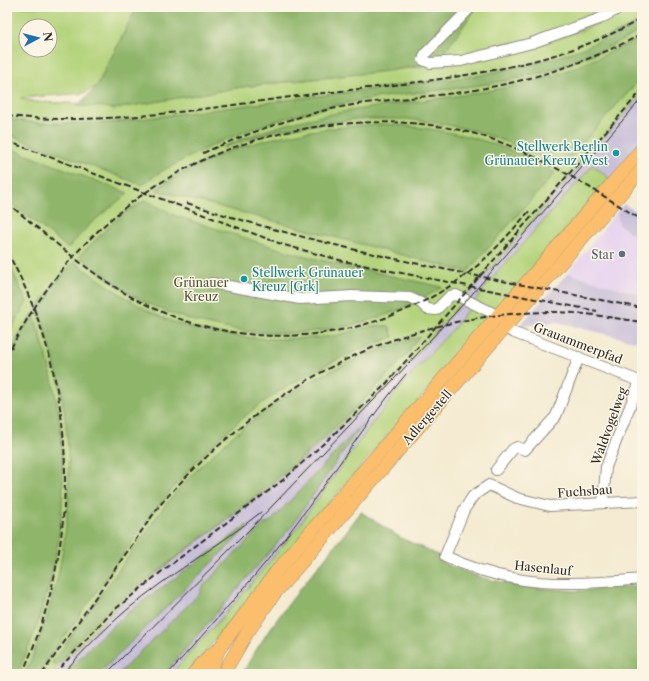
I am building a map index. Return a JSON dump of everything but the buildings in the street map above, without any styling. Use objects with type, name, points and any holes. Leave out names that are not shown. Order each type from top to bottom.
[{"type":"main road","name":"Adlergestell","points":[[223,674],[247,632],[266,605],[370,473],[497,315],[642,149]]},
{"type":"main road","name":"Adlergestell","points":[[209,674],[219,649],[276,572],[505,327],[642,169]]},
{"type":"main road","name":"Adlergestell","points":[[193,674],[209,656],[219,649]]},
{"type":"street","points":[[471,7],[425,54],[423,60],[430,63],[461,61],[532,43],[599,19],[622,7]]},
{"type":"street","points":[[212,283],[300,299],[352,296],[410,298],[421,303],[427,309],[436,310],[450,296],[456,295],[497,315]]},
{"type":"street","name":"Grauammerpfad","points":[[505,327],[512,332],[641,382]]},
{"type":"street","points":[[496,470],[517,447],[526,450],[556,416],[579,357]]},
{"type":"street","name":"Waldvogelweg","points":[[603,503],[606,467],[641,382]]},
{"type":"street","name":"Fuchsbau","points":[[445,556],[464,510],[473,496],[485,486],[492,485],[517,498],[550,506],[642,501]]},
{"type":"street","name":"Hasenlauf","points":[[445,556],[489,574],[534,583],[572,585],[642,579]]},
{"type":"shaded area","points":[[642,77],[642,141],[610,179],[593,165],[494,276],[453,329],[415,370],[371,425],[294,532],[235,603],[171,674],[164,674],[292,526],[361,426],[272,520],[263,525],[202,587],[200,593],[118,674],[99,674],[248,527],[246,525],[130,611],[96,641],[64,674],[38,674]]},
{"type":"shaded area","points":[[624,204],[642,215],[642,240],[619,225],[617,212]]},
{"type":"shaded area","points":[[617,212],[620,226],[642,240],[642,287],[638,294],[568,273]]},
{"type":"shaded area","points":[[568,273],[642,295],[642,343],[557,322],[519,326]]},
{"type":"green space","name":"Grünauer Kreuz","points":[[7,7],[137,7],[97,86],[84,93],[20,98],[37,102],[92,104],[472,61],[554,40],[593,26],[632,8],[566,35],[436,63],[477,7],[642,7],[642,94],[390,385],[335,430],[267,490],[176,558],[123,601],[51,674],[7,674],[7,96],[11,96],[11,71],[7,70]]},
{"type":"green space","points":[[137,7],[477,7],[436,63],[387,71],[248,86],[114,109],[105,107],[77,106],[97,86]]},
{"type":"green space","points":[[642,21],[642,30],[581,59],[542,73],[499,82],[369,99],[282,119],[219,142],[162,171],[142,185],[7,134],[7,119],[40,123],[108,123],[481,75],[555,58],[588,46]]},
{"type":"green space","points":[[642,37],[642,77],[562,166],[504,141],[476,131],[438,123],[408,119],[356,119],[277,130],[223,148],[260,132],[298,121],[374,107],[489,91],[527,83],[571,69]]},
{"type":"green space","points":[[385,124],[431,129],[494,144],[515,152],[555,173],[467,272],[156,190],[174,177],[193,167],[249,145],[316,130]]},
{"type":"green space","points":[[7,147],[128,193],[90,224],[68,248],[7,200]]},
{"type":"green space","points":[[593,165],[610,179],[260,583],[188,674],[171,674],[235,603],[294,532],[371,425],[415,370],[453,329],[494,276]]},
{"type":"green space","points":[[145,200],[176,216],[286,251],[442,287],[408,306],[373,319],[336,328],[298,333],[260,332],[222,327],[185,318],[149,304],[130,294],[79,256],[121,215]]},
{"type":"green space","points":[[7,260],[27,302],[7,336]]},
{"type":"green space","points":[[74,262],[136,304],[162,318],[192,328],[256,338],[289,339],[318,338],[338,335],[369,327],[389,326],[393,337],[334,361],[297,381],[261,404],[223,435],[186,473],[152,514],[38,674],[25,674],[43,630],[56,584],[64,539],[68,493],[68,446],[62,400],[52,354],[37,309],[49,291]]},
{"type":"green space","points":[[33,314],[47,360],[57,406],[62,451],[62,496],[58,541],[49,585],[35,630],[17,674],[7,674],[7,363],[18,337]]},
{"type":"green space","points":[[420,337],[410,348],[411,350],[362,402],[299,460],[238,511],[119,600],[86,632],[56,666],[52,663],[163,508],[189,478],[216,451],[246,425],[311,381],[346,363],[383,348]]},
{"type":"green space","points":[[363,423],[292,526],[164,674],[118,674],[200,593],[202,587],[263,525],[272,520]]},
{"type":"green space","points":[[361,512],[401,538],[438,555],[445,564],[483,578],[518,586],[577,591],[642,585],[642,674],[242,674],[268,631]]},
{"type":"green space","points":[[247,525],[248,527],[99,674],[64,674],[96,641],[130,611]]},
{"type":"waterway","points":[[7,40],[9,68],[7,88]]},
{"type":"tram line","points":[[106,674],[252,527],[396,377],[466,301],[642,98]]},
{"type":"tram line","points":[[168,674],[283,541],[406,374]]},
{"type":"tram line","points":[[62,674],[94,640],[128,609],[160,584],[245,525],[261,512]]},
{"type":"railway","points":[[7,116],[44,119],[80,119],[153,115],[475,74],[562,53],[603,37],[642,18]]},
{"type":"railway","points":[[203,153],[272,126],[331,109],[366,103],[455,93],[528,79],[597,55],[642,34]]},
{"type":"railway","points":[[54,674],[113,611],[161,572],[283,480],[331,437],[385,385],[642,90]]},
{"type":"railway","points":[[7,356],[34,308],[66,265],[102,227],[142,195],[186,168],[234,147],[285,132],[340,124],[393,122],[445,127],[479,135],[501,142],[543,161],[583,183],[642,220]]},
{"type":"railway","points":[[7,141],[284,245],[343,261],[597,311]]},
{"type":"railway","points":[[7,203],[88,269],[105,281],[141,302],[180,319],[221,330],[263,335],[305,335],[347,329],[388,317],[427,300],[473,270],[499,245],[531,209]]},
{"type":"railway","points":[[187,203],[299,236],[356,250],[470,275],[642,308]]},
{"type":"railway","points":[[7,252],[31,302],[49,354],[60,407],[65,461],[63,516],[56,570],[42,623],[22,674]]},
{"type":"railway","points":[[42,674],[159,506],[199,464],[241,426],[286,393],[334,366],[384,343],[438,326],[493,316],[552,312],[586,314],[642,322]]},
{"type":"place","name":"Stellwerk Berlin Grünauer Kreuz West","points":[[616,153]]},
{"type":"place","name":"Star","points":[[622,254]]},
{"type":"place","name":"Stellwerk Grünauer Kreuz [Grk]","points":[[244,279]]}]
